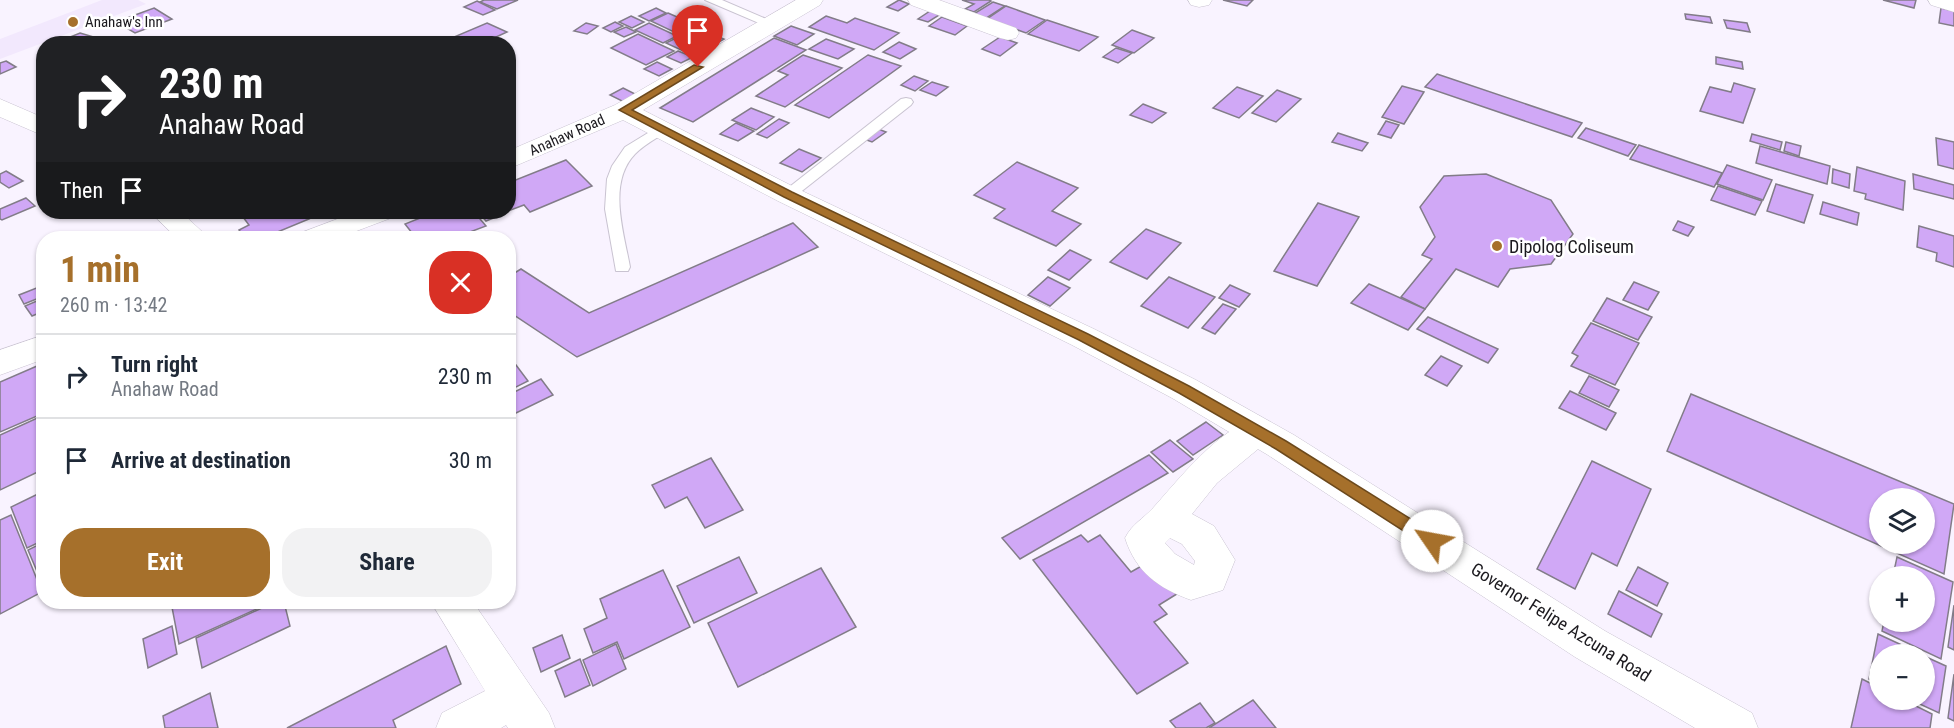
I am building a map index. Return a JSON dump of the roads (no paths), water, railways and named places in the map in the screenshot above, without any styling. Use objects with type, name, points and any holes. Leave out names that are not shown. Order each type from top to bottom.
[{"type":"street","name":"Anahaw Road","points":[[516,157],[624,110],[812,0]]},
{"type":"street","points":[[919,0],[1008,33]]},
{"type":"street","points":[[1939,0],[1954,5]]},
{"type":"street","points":[[0,107],[36,124]]},
{"type":"street","name":"Governor Felipe Azcuna Road","points":[[624,110],[788,195],[1083,337],[1184,389],[1393,515],[1590,644],[1736,728]]},
{"type":"street","points":[[172,219],[186,231]]},
{"type":"street","points":[[331,231],[363,219]]},
{"type":"street","points":[[0,363],[36,349]]},
{"type":"street","points":[[1164,521],[1204,473],[1257,431]]},
{"type":"street","points":[[457,609],[524,713],[458,728]]},
{"type":"lane","points":[[711,0],[772,24]]},
{"type":"lane","points":[[788,195],[906,102]]},
{"type":"lane","points":[[622,267],[612,197],[614,178],[620,162],[628,152],[661,129]]},
{"type":"place","name":"Anahaw's Inn","points":[[73,22]]},
{"type":"place","name":"Dipolog Coliseum","points":[[1497,246]]}]
